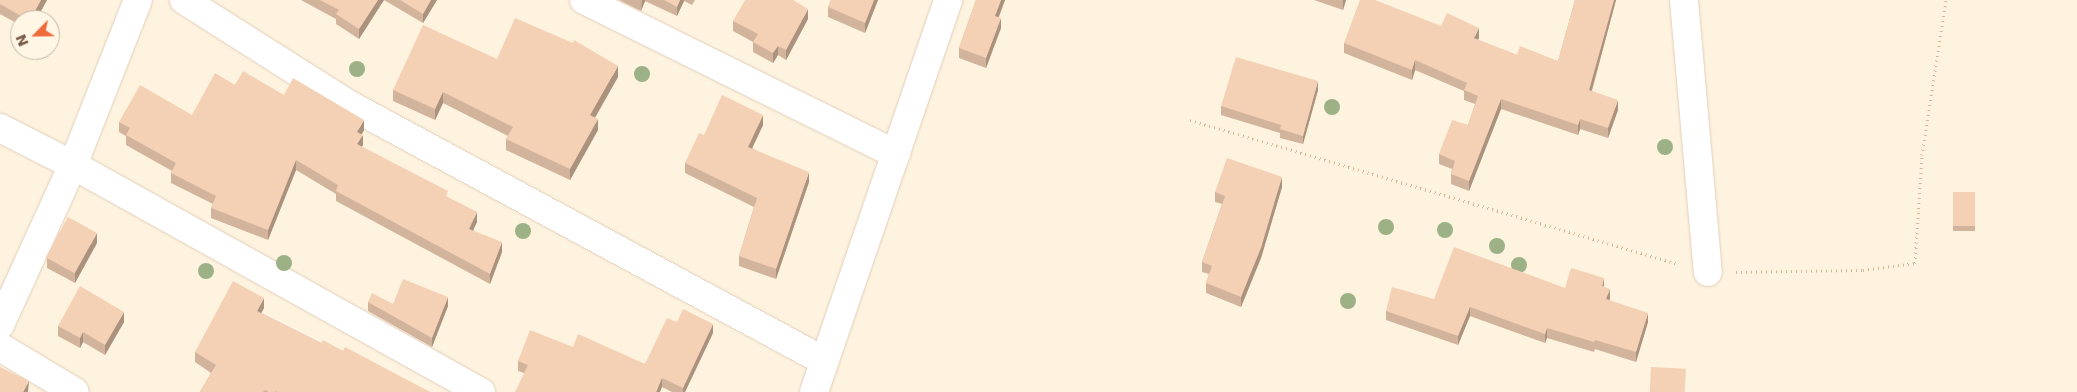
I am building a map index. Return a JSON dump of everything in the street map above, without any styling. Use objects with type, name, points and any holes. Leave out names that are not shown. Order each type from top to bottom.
[{"type":"street","points":[[0,325],[73,165],[138,0]]},
{"type":"street","points":[[184,0],[346,103],[824,361]]},
{"type":"street","points":[[584,0],[896,154]]},
{"type":"street","points":[[814,392],[948,0]]},
{"type":"street","points":[[1684,0],[1708,272]]},
{"type":"street","points":[[0,128],[73,165],[481,392]]},
{"type":"street","points":[[0,347],[75,392]]},
{"type":"path","points":[[1190,120],[1708,272],[1863,270],[1915,263],[1922,155],[1946,0]]},
{"type":"building","points":[[0,0],[41,0],[36,10],[10,10],[0,4]]},
{"type":"building","points":[[320,0],[378,0],[359,29],[336,14],[339,10]]},
{"type":"building","points":[[400,0],[431,0],[423,14]]},
{"type":"building","points":[[664,0],[680,0],[677,7]]},
{"type":"building","points":[[745,0],[793,0],[808,9],[786,50],[778,46],[773,53],[753,42],[758,34],[733,21]]},
{"type":"building","points":[[831,0],[874,0],[865,23],[828,7]]},
{"type":"building","points":[[976,0],[1001,0],[995,16],[1001,18],[986,58],[959,48]]},
{"type":"building","points":[[1360,0],[1375,0],[1441,26],[1447,13],[1479,28],[1474,38],[1517,55],[1520,46],[1558,61],[1575,0],[1614,0],[1589,90],[1618,100],[1608,128],[1580,119],[1578,125],[1501,99],[1469,181],[1451,174],[1455,161],[1439,154],[1452,120],[1468,125],[1478,96],[1464,90],[1467,83],[1415,60],[1412,70],[1344,43]]},
{"type":"building","points":[[515,18],[573,43],[574,40],[618,66],[590,115],[598,119],[570,169],[506,139],[513,127],[443,92],[435,109],[393,90],[423,25],[497,59]]},
{"type":"building","points":[[1236,57],[1318,81],[1303,136],[1280,129],[1281,125],[1221,106]]},
{"type":"building","points":[[243,71],[284,95],[293,78],[364,120],[357,132],[363,135],[357,144],[448,191],[446,196],[477,212],[469,229],[502,242],[490,274],[336,191],[338,185],[296,160],[268,230],[211,208],[216,196],[171,173],[176,163],[126,135],[130,128],[119,122],[140,85],[192,115],[215,73],[235,85]]},
{"type":"building","points":[[722,95],[763,115],[748,147],[809,172],[776,269],[739,256],[757,198],[685,163],[699,133],[704,135]]},
{"type":"building","points":[[1227,158],[1282,177],[1261,248],[1241,297],[1206,283],[1212,266],[1202,262],[1225,196],[1215,192]]},
{"type":"building","points":[[1953,192],[1975,192],[1975,226],[1953,226]]},
{"type":"building","points":[[68,217],[97,233],[75,273],[46,257]]},
{"type":"building","points":[[1454,247],[1565,288],[1571,268],[1604,278],[1602,286],[1610,289],[1606,299],[1648,313],[1636,352],[1547,328],[1545,334],[1470,307],[1458,336],[1386,311],[1392,287],[1434,299]]},
{"type":"building","points":[[403,279],[448,297],[432,338],[368,302],[372,293],[393,304]]},
{"type":"building","points":[[233,281],[264,298],[257,311],[321,343],[323,340],[343,351],[345,347],[430,392],[269,392],[265,390],[263,392],[200,392],[216,365],[195,352]]},
{"type":"building","points":[[80,286],[124,312],[105,345],[83,332],[80,338],[58,326]]},
{"type":"building","points":[[683,309],[713,324],[683,388],[662,378],[656,392],[515,392],[528,365],[518,361],[530,330],[573,347],[578,334],[645,364],[667,318],[677,322]]},
{"type":"building","points":[[0,367],[29,381],[23,392],[0,392]]},
{"type":"building","points":[[1651,367],[1686,369],[1685,392],[1650,392]]}]
